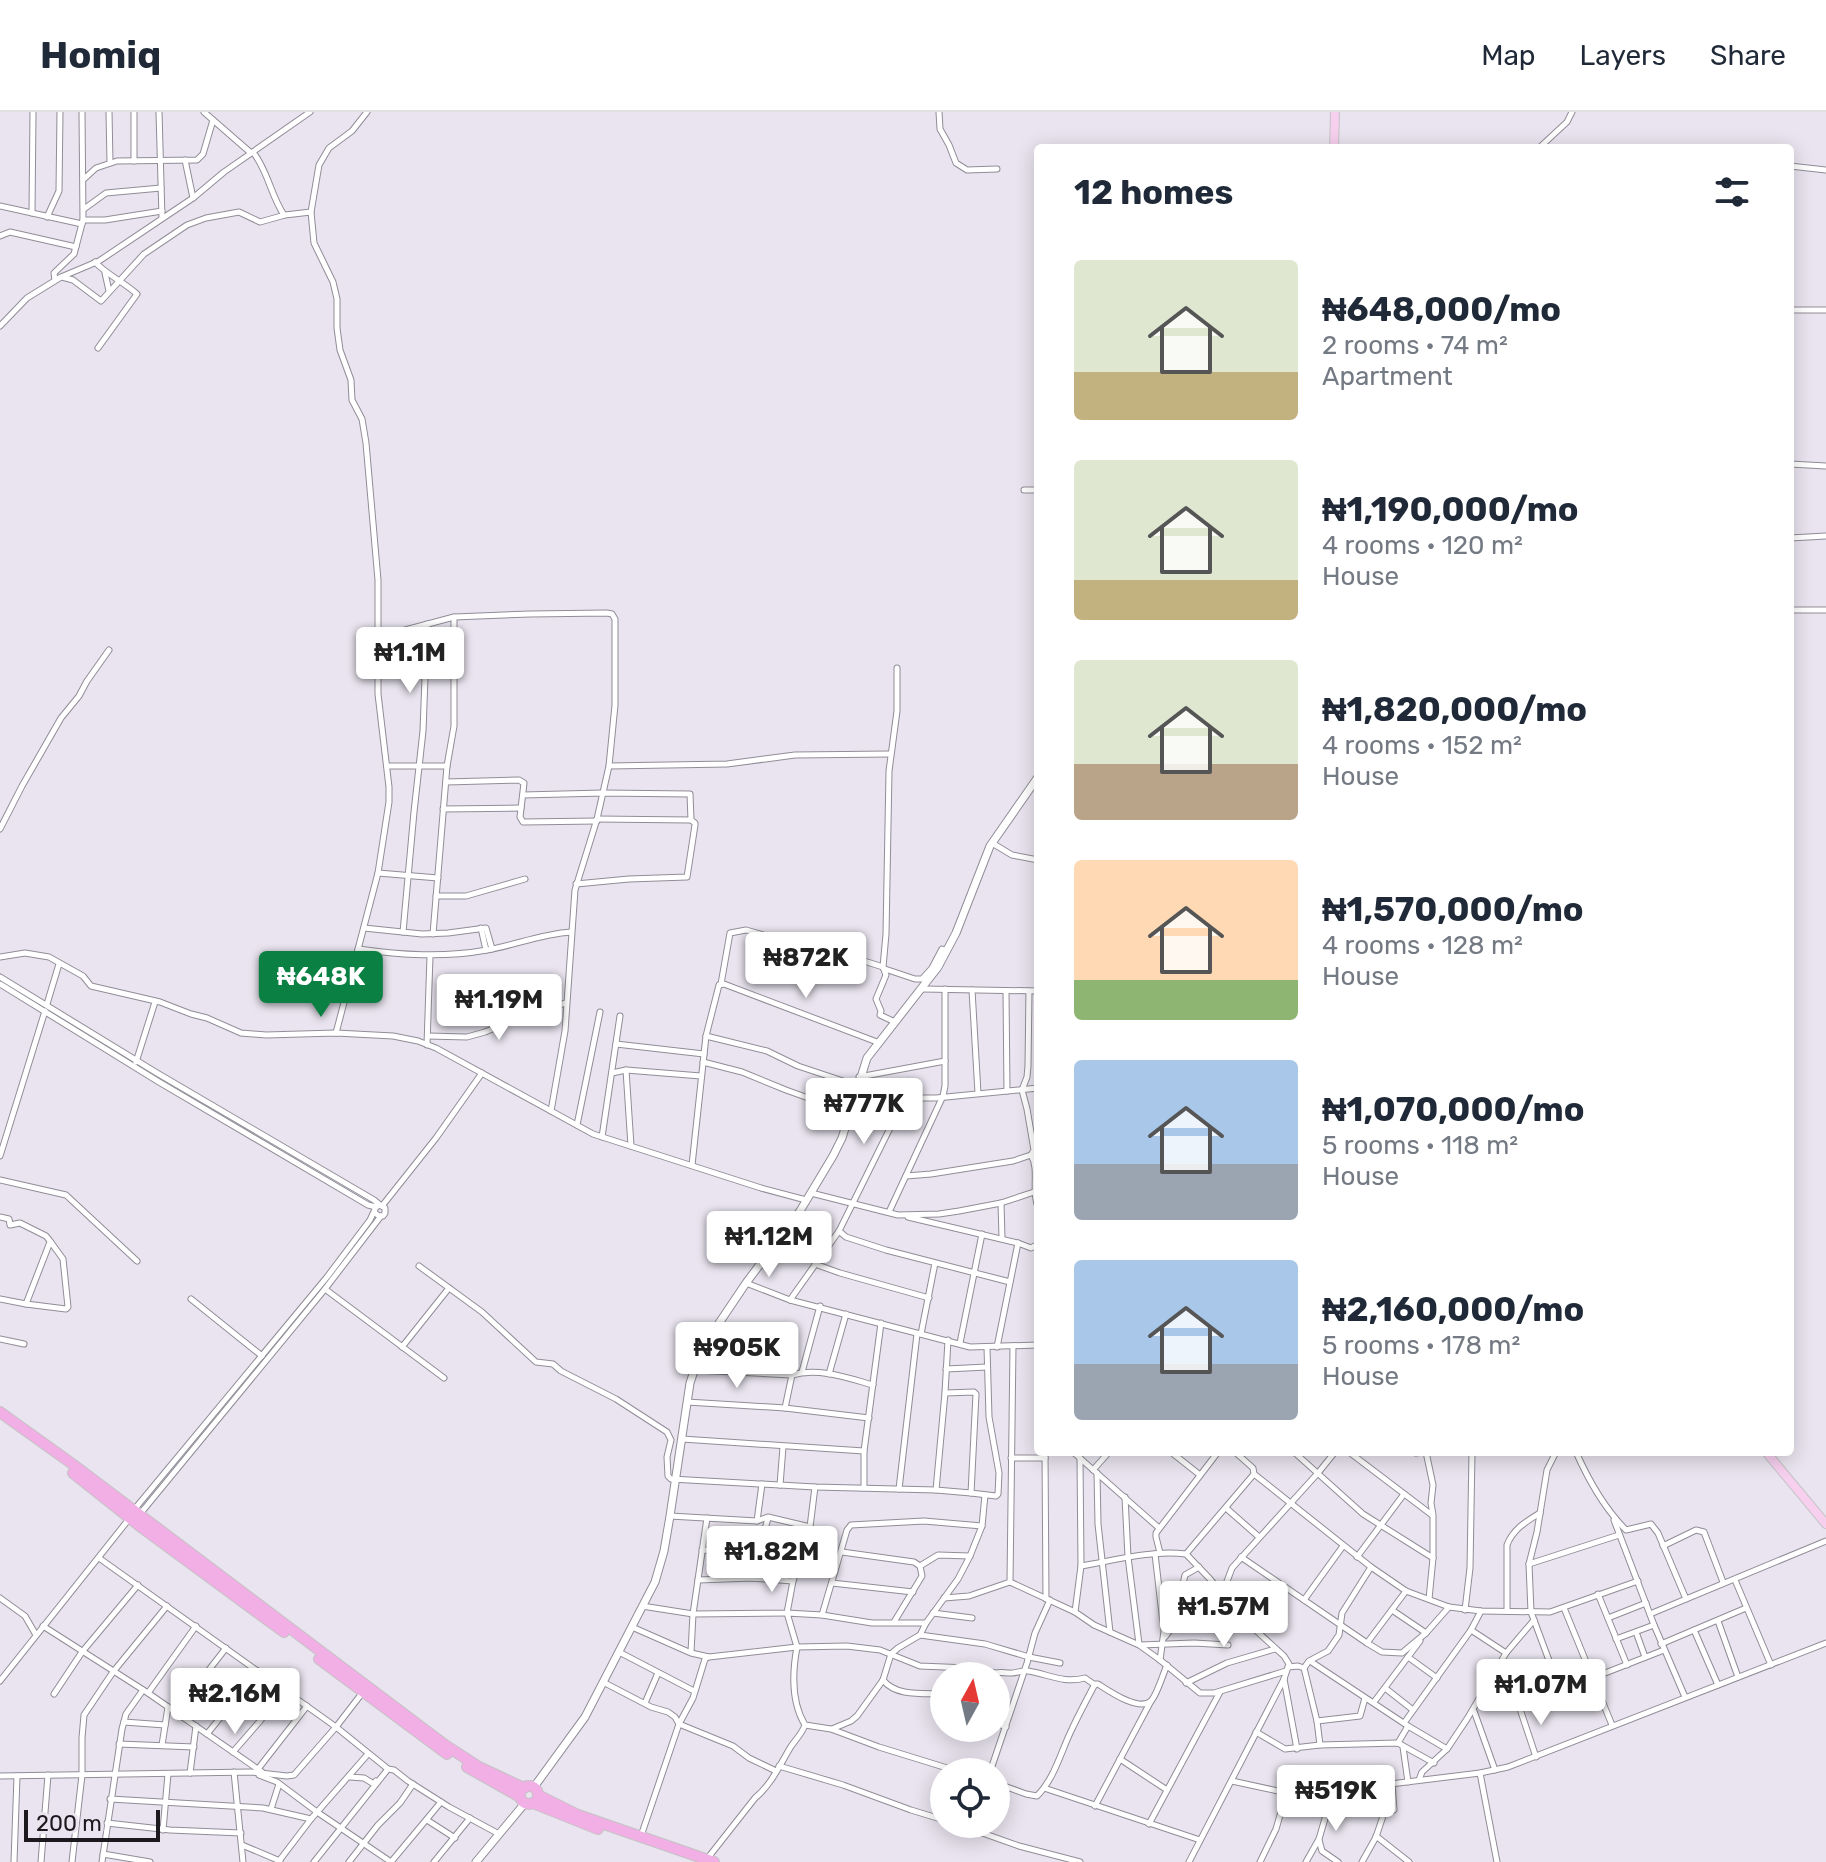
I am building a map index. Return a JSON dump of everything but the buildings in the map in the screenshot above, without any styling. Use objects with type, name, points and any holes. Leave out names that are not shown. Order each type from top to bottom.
[{"type":"highway","points":[[0,1412],[450,1757],[578,1815],[710,1861]]},
{"type":"highway","points":[[0,1420],[479,1767],[583,1824],[693,1862]]},
{"type":"main road","points":[[1334,144],[1335,112]]},
{"type":"main road","points":[[1769,1456],[1826,1524]]},
{"type":"street","points":[[32,213],[33,112]]},
{"type":"street","points":[[47,217],[59,191],[60,112]]},
{"type":"street","points":[[82,112],[83,222],[74,254],[54,273],[58,278],[73,280],[100,301],[144,254],[187,225],[239,212],[260,222],[311,212]]},
{"type":"street","points":[[109,112],[110,162]]},
{"type":"street","points":[[134,112],[134,161]]},
{"type":"street","points":[[159,112],[162,214]]},
{"type":"street","points":[[204,112],[261,161],[277,205],[285,215]]},
{"type":"street","points":[[297,112],[298,121]]},
{"type":"street","points":[[0,326],[27,298],[58,278],[95,262],[162,214],[193,198],[310,112]]},
{"type":"street","points":[[336,1033],[378,873],[389,802],[378,694],[378,580],[366,443],[362,419],[352,400],[351,380],[340,350],[335,290],[314,243],[311,212],[319,165],[329,148],[352,131],[367,112]]},
{"type":"street","points":[[939,112],[940,129],[956,163],[967,170],[997,169]]},
{"type":"street","points":[[1543,144],[1567,122],[1572,112]]},
{"type":"street","points":[[84,180],[96,168],[110,162],[197,160],[201,157],[213,120]]},
{"type":"street","points":[[185,160],[193,198]]},
{"type":"street","points":[[1794,166],[1826,170]]},
{"type":"street","points":[[84,209],[106,193],[161,188]]},
{"type":"street","points":[[0,206],[83,222],[162,214]]},
{"type":"street","points":[[0,236],[10,232],[76,247]]},
{"type":"street","points":[[95,262],[105,273],[109,293]]},
{"type":"street","points":[[98,348],[137,297],[120,281],[105,273]]},
{"type":"street","points":[[1794,310],[1826,310]]},
{"type":"street","points":[[1794,464],[1826,466]]},
{"type":"street","points":[[1024,490],[1034,490]]},
{"type":"street","points":[[1794,538],[1826,536]]},
{"type":"street","points":[[1794,610],[1826,610]]},
{"type":"street","points":[[379,637],[454,617],[612,614],[615,619],[615,705],[609,766],[597,820],[576,884],[565,1031],[551,1111]]},
{"type":"street","points":[[433,934],[447,766],[454,726],[454,617]]},
{"type":"street","points":[[403,932],[420,766],[427,624]]},
{"type":"street","points":[[0,829],[61,718],[109,650]]},
{"type":"street","points":[[895,1022],[880,1015],[876,999],[886,975],[890,754],[897,711],[897,668]]},
{"type":"street","points":[[609,766],[727,764],[795,755],[890,754]]},
{"type":"street","points":[[387,766],[447,766]]},
{"type":"street","points":[[446,782],[519,780],[524,783],[521,820],[525,823],[691,820]]},
{"type":"street","points":[[476,1862],[578,1729],[658,1573],[687,1402],[701,1350],[809,1197],[842,1138],[867,1058],[923,989],[947,951],[992,843],[1034,785]]},
{"type":"street","points":[[523,795],[691,795],[691,820],[695,825],[687,877],[576,884]]},
{"type":"street","points":[[443,809],[521,808]]},
{"type":"street","points":[[992,843],[1012,855],[1034,859]]},
{"type":"street","points":[[378,873],[438,878]]},
{"type":"street","points":[[436,896],[466,896],[525,879]]},
{"type":"street","points":[[364,928],[433,934],[481,928],[489,949]]},
{"type":"street","points":[[692,1165],[706,1036],[721,984],[730,933],[746,930],[826,949],[915,979],[922,979],[932,968],[942,949],[947,951]]},
{"type":"street","points":[[358,949],[430,956],[489,949],[571,932]]},
{"type":"street","points":[[0,957],[25,953],[49,957],[83,976],[91,986],[160,1002],[241,1033],[393,1036],[427,1045],[602,1137],[761,1188],[851,1203],[1034,1246]]},
{"type":"street","points":[[427,1045],[430,956]]},
{"type":"street","points":[[0,1156],[59,964]]},
{"type":"street","points":[[0,977],[135,1063],[380,1210]]},
{"type":"street","points":[[0,984],[46,1008]]},
{"type":"street","points":[[721,984],[877,1042]]},
{"type":"street","points":[[923,989],[1034,991]]},
{"type":"street","points":[[889,1212],[943,1096],[945,989]]},
{"type":"street","points":[[972,990],[978,1093]]},
{"type":"street","points":[[1006,991],[1007,1091]]},
{"type":"street","points":[[906,1176],[1013,1161],[1031,1155],[1034,1150],[1022,1090],[1028,1066],[1029,991]]},
{"type":"street","points":[[135,1063],[155,1002]]},
{"type":"street","points":[[428,1036],[467,1037],[566,1003]]},
{"type":"street","points":[[577,1125],[600,1012]]},
{"type":"street","points":[[602,1137],[620,1016]]},
{"type":"street","points":[[706,1036],[767,1051],[798,1066],[858,1082],[945,1061]]},
{"type":"street","points":[[616,1044],[704,1054]]},
{"type":"street","points":[[703,1062],[742,1072],[851,1111],[922,1098],[1034,1088]]},
{"type":"street","points":[[135,1063],[374,1200],[380,1210]]},
{"type":"street","points":[[612,1073],[626,1070],[701,1076]]},
{"type":"street","points":[[626,1070],[631,1146]]},
{"type":"street","points":[[134,1515],[325,1289],[482,1073]]},
{"type":"street","points":[[790,1300],[839,1231],[903,1102]]},
{"type":"street","points":[[0,1134],[5,1141]]},
{"type":"street","points":[[1031,1155],[1034,1160]]},
{"type":"street","points":[[0,1180],[66,1195],[137,1261]]},
{"type":"street","points":[[898,1215],[939,1214],[1001,1203],[1034,1192]]},
{"type":"street","points":[[1001,1203],[1002,1239]]},
{"type":"street","points":[[368,1205],[370,1220]]},
{"type":"street","points":[[0,1681],[380,1210]]},
{"type":"street","points":[[0,1217],[9,1219],[10,1225],[17,1223],[26,1226],[50,1241],[63,1259],[69,1306],[66,1309],[0,1299]]},
{"type":"street","points":[[839,1231],[846,1237],[1010,1282]]},
{"type":"street","points":[[960,1343],[982,1234]]},
{"type":"street","points":[[26,1304],[50,1241]]},
{"type":"street","points":[[997,1347],[1018,1243]]},
{"type":"street","points":[[899,1489],[919,1334],[935,1263]]},
{"type":"street","points":[[815,1264],[929,1298]]},
{"type":"street","points":[[419,1266],[482,1312],[536,1362],[553,1364],[667,1432],[671,1440],[667,1457],[668,1476],[671,1479],[936,1490],[996,1496],[999,1473],[991,1436],[987,1347]]},
{"type":"street","points":[[746,1283],[790,1300],[970,1347],[1034,1345]]},
{"type":"street","points":[[402,1347],[449,1288]]},
{"type":"street","points":[[325,1289],[444,1378]]},
{"type":"street","points":[[191,1299],[262,1356]]},
{"type":"street","points":[[802,1372],[820,1306]]},
{"type":"street","points":[[829,1374],[846,1314]]},
{"type":"street","points":[[864,1488],[864,1451],[881,1323]]},
{"type":"street","points":[[0,1339],[24,1344]]},
{"type":"street","points":[[936,1490],[948,1340]]},
{"type":"street","points":[[1010,1582],[1013,1346]]},
{"type":"street","points":[[946,1369],[987,1367]]},
{"type":"street","points":[[694,1370],[829,1374],[873,1385]]},
{"type":"street","points":[[785,1408],[792,1375]]},
{"type":"street","points":[[945,1393],[976,1394],[971,1493]]},
{"type":"street","points":[[687,1402],[785,1408],[869,1418]]},
{"type":"street","points":[[681,1439],[864,1451]]},
{"type":"street","points":[[780,1485],[783,1447]]},
{"type":"street","points":[[1011,1458],[1034,1456]]},
{"type":"street","points":[[1010,1715],[1048,1600],[1045,1456]]},
{"type":"street","points":[[1078,1456],[1160,1528]]},
{"type":"street","points":[[1106,1456],[1095,1471],[1110,1633]]},
{"type":"street","points":[[1176,1456],[1200,1475]]},
{"type":"street","points":[[1160,1660],[1164,1640],[1156,1537],[1215,1456]]},
{"type":"street","points":[[1240,1456],[1253,1468],[1254,1474],[1357,1557],[1406,1591],[1449,1607],[1481,1611],[1550,1612],[1638,1581]]},
{"type":"street","points":[[1299,1456],[1363,1514],[1433,1558]]},
{"type":"street","points":[[1222,1593],[1232,1568],[1332,1456]]},
{"type":"street","points":[[1354,1456],[1433,1515]]},
{"type":"street","points":[[1425,1456],[1433,1485],[1433,1558],[1429,1599]]},
{"type":"street","points":[[1465,1610],[1470,1568],[1472,1456]]},
{"type":"street","points":[[1554,1456],[1547,1470],[1529,1564],[1531,1612],[1560,1690]]},
{"type":"street","points":[[1578,1456],[1585,1472],[1626,1530],[1651,1524],[1658,1533],[1686,1599]]},
{"type":"street","points":[[1075,1612],[1081,1566],[1080,1458]]},
{"type":"street","points":[[1186,1554],[1254,1474]]},
{"type":"street","points":[[757,1521],[762,1484]]},
{"type":"street","points":[[815,1487],[810,1527],[793,1581],[787,1613],[797,1647],[793,1677],[798,1714],[805,1725],[831,1729],[930,1763]]},
{"type":"street","points":[[1357,1557],[1404,1494]]},
{"type":"street","points":[[831,1729],[857,1716],[883,1680],[891,1654],[920,1635],[958,1579],[982,1526],[985,1495]]},
{"type":"street","points":[[1125,1497],[1128,1557],[1139,1645]]},
{"type":"street","points":[[1226,1508],[1259,1537]]},
{"type":"street","points":[[1611,1511],[1685,1697]]},
{"type":"street","points":[[1507,1611],[1507,1545],[1510,1536],[1540,1513]]},
{"type":"street","points":[[670,1516],[757,1521],[768,1517],[810,1527]]},
{"type":"street","points":[[752,1578],[768,1517]]},
{"type":"street","points":[[691,1653],[693,1614],[707,1518]]},
{"type":"street","points":[[822,1615],[851,1525],[924,1521],[982,1526]]},
{"type":"street","points":[[1663,1546],[1696,1530],[1704,1532],[1723,1582]]},
{"type":"street","points":[[1529,1564],[1619,1535]]},
{"type":"street","points":[[1650,1614],[1826,1541]]},
{"type":"street","points":[[1304,1600],[1343,1546]]},
{"type":"street","points":[[702,1550],[757,1554]]},
{"type":"street","points":[[842,1552],[914,1562],[920,1566],[922,1576],[893,1623]]},
{"type":"street","points":[[1081,1566],[1157,1553],[1186,1554],[1239,1615],[1289,1664],[1189,1862]]},
{"type":"street","points":[[920,1566],[938,1555],[970,1556]]},
{"type":"street","points":[[1241,1557],[1382,1652],[1402,1653],[1426,1633]]},
{"type":"street","points":[[99,1558],[284,1689],[388,1769],[499,1834]]},
{"type":"street","points":[[1164,1640],[1178,1611],[1185,1575],[1199,1567]]},
{"type":"street","points":[[1320,1745],[1304,1668],[1309,1661],[1328,1651],[1339,1635],[1342,1613],[1371,1567]]},
{"type":"street","points":[[698,1580],[752,1578],[793,1581]]},
{"type":"street","points":[[1735,1580],[1771,1665]]},
{"type":"street","points":[[944,1598],[969,1596],[1010,1582],[1139,1645],[1200,1693],[1220,1692],[1298,1666],[1304,1668]]},
{"type":"street","points":[[832,1583],[913,1592]]},
{"type":"street","points":[[54,1694],[82,1652],[138,1585]]},
{"type":"street","points":[[1367,1643],[1406,1591]]},
{"type":"street","points":[[1598,1594],[1627,1665]]},
{"type":"street","points":[[0,1598],[25,1616],[36,1635]]},
{"type":"street","points":[[1608,1618],[1646,1603]]},
{"type":"street","points":[[72,1862],[82,1775],[84,1715],[113,1672],[167,1606]]},
{"type":"street","points":[[642,1606],[693,1614],[787,1613],[872,1623],[926,1623]]},
{"type":"street","points":[[1374,1702],[1449,1607]]},
{"type":"street","points":[[1564,1607],[1612,1725]]},
{"type":"street","points":[[1518,1707],[1646,1658],[1694,1630],[1746,1608]]},
{"type":"street","points":[[1392,1610],[1426,1633]]},
{"type":"street","points":[[1408,1782],[1400,1745],[1406,1724],[1481,1611]]},
{"type":"street","points":[[933,1613],[972,1618]]},
{"type":"street","points":[[1419,1780],[1422,1772],[1447,1749],[1506,1653],[1535,1620]]},
{"type":"street","points":[[1718,1621],[1738,1677]]},
{"type":"street","points":[[1616,1639],[1654,1625]]},
{"type":"street","points":[[43,1626],[265,1774]]},
{"type":"street","points":[[102,1862],[124,1722],[132,1704],[146,1692],[196,1626]]},
{"type":"street","points":[[632,1627],[691,1653],[709,1657],[797,1647],[847,1646],[880,1650],[920,1666],[930,1666]]},
{"type":"street","points":[[1471,1630],[1506,1653]]},
{"type":"street","points":[[1694,1630],[1718,1685]]},
{"type":"street","points":[[1636,1632],[1646,1658]]},
{"type":"street","points":[[920,1635],[985,1644],[1060,1663]]},
{"type":"street","points":[[1139,1645],[1164,1640],[1228,1645]]},
{"type":"street","points":[[1232,1781],[1317,1793],[1495,1770],[1536,1757],[1826,1643]]},
{"type":"street","points":[[176,1712],[226,1648]]},
{"type":"street","points":[[1186,1683],[1227,1663],[1276,1648]]},
{"type":"street","points":[[619,1652],[694,1691]]},
{"type":"street","points":[[641,1836],[679,1724],[691,1704],[705,1659],[709,1657]]},
{"type":"street","points":[[1408,1657],[1437,1678]]},
{"type":"street","points":[[1309,1661],[1447,1749]]},
{"type":"street","points":[[1499,1664],[1514,1691],[1536,1757]]},
{"type":"street","points":[[1095,1806],[1152,1700],[1167,1665]]},
{"type":"street","points":[[207,1734],[258,1671]]},
{"type":"street","points":[[1010,1673],[1025,1671],[1071,1681],[1085,1678],[1132,1703],[1147,1704],[1152,1700]]},
{"type":"street","points":[[645,1703],[658,1673]]},
{"type":"street","points":[[1284,1679],[1297,1749]]},
{"type":"street","points":[[883,1680],[892,1688],[905,1692],[930,1693]]},
{"type":"street","points":[[603,1682],[651,1707],[668,1712],[679,1724],[733,1746],[749,1758],[777,1769],[843,1785],[930,1816]]},
{"type":"street","points":[[1010,1788],[1037,1796],[1044,1788],[1095,1685]]},
{"type":"street","points":[[1385,1688],[1413,1710]]},
{"type":"street","points":[[233,1752],[284,1689]]},
{"type":"street","points":[[0,1776],[234,1772],[294,1775],[363,1692]]},
{"type":"street","points":[[1149,1824],[1220,1692]]},
{"type":"street","points":[[1317,1721],[1360,1716],[1365,1698]]},
{"type":"street","points":[[258,1769],[307,1706]]},
{"type":"street","points":[[162,1745],[168,1707]]},
{"type":"street","points":[[1473,1709],[1495,1770]]},
{"type":"street","points":[[124,1722],[165,1725]]},
{"type":"street","points":[[710,1861],[763,1791],[805,1725]]},
{"type":"street","points":[[190,1773],[196,1726]]},
{"type":"street","points":[[1256,1732],[1285,1749],[1320,1745],[1400,1745],[1434,1763]]},
{"type":"street","points":[[119,1744],[194,1747]]},
{"type":"street","points":[[242,1845],[280,1861],[311,1819],[368,1754]]},
{"type":"street","points":[[1120,1759],[1167,1790]]},
{"type":"street","points":[[346,1779],[353,1776],[374,1784],[388,1769]]},
{"type":"street","points":[[314,1862],[388,1769]]},
{"type":"street","points":[[234,1772],[243,1862]]},
{"type":"street","points":[[251,1772],[279,1784],[391,1862],[441,1802]]},
{"type":"street","points":[[1480,1773],[1496,1862]]},
{"type":"street","points":[[163,1830],[168,1774]]},
{"type":"street","points":[[41,1862],[48,1775]]},
{"type":"street","points":[[14,1862],[17,1776]]},
{"type":"street","points":[[271,1809],[279,1784]]},
{"type":"street","points":[[349,1862],[413,1784]]},
{"type":"street","points":[[1362,1862],[1383,1816],[1394,1810],[1392,1784]]},
{"type":"street","points":[[1044,1788],[1200,1840]]},
{"type":"street","points":[[1260,1862],[1276,1829],[1287,1791]]},
{"type":"street","points":[[1306,1862],[1319,1839],[1333,1791]]},
{"type":"street","points":[[110,1799],[271,1809],[311,1819]]},
{"type":"street","points":[[434,1862],[470,1818]]},
{"type":"street","points":[[427,1820],[455,1838]]},
{"type":"street","points":[[107,1823],[163,1830],[241,1833]]},
{"type":"street","points":[[1376,1836],[1409,1862]]},
{"type":"street","points":[[996,1838],[1080,1862]]},
{"type":"street","points":[[1319,1839],[1322,1851],[1338,1862]]},
{"type":"street","points":[[103,1854],[150,1862]]}]
